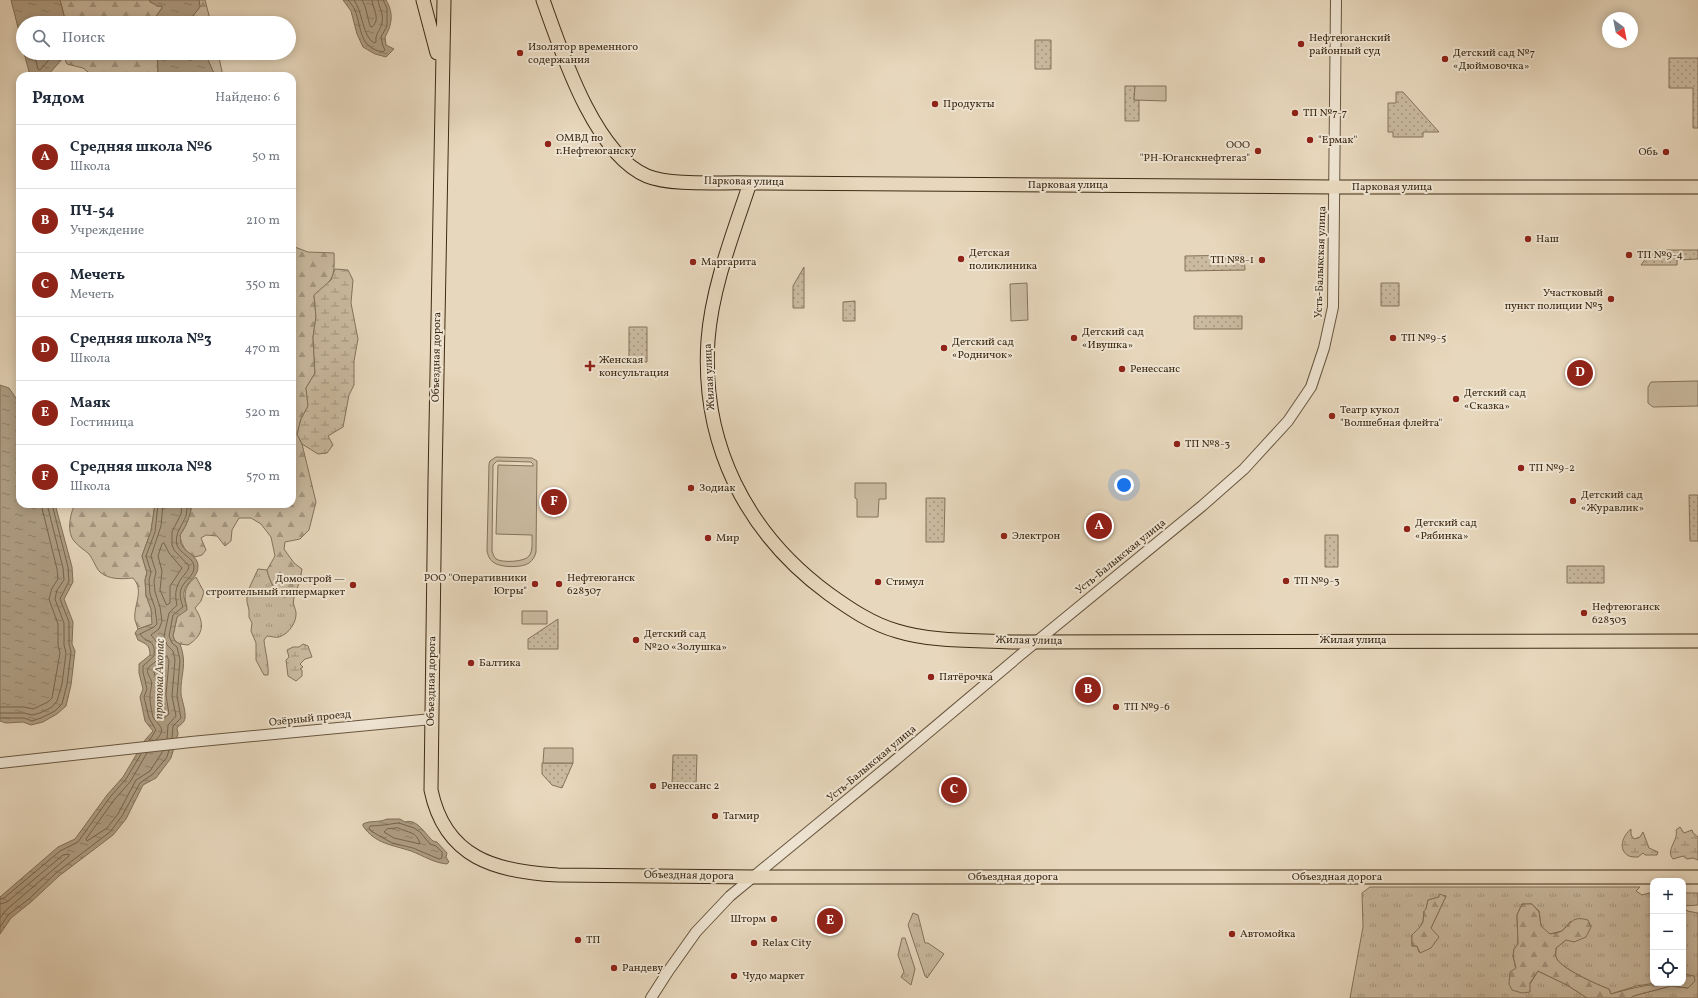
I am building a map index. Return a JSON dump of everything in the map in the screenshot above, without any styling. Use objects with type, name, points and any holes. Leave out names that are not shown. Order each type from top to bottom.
[{"type":"main road","points":[[423,0],[432,30],[442,80]]},
{"type":"main road","points":[[442,80],[444,0]]},
{"type":"main road","name":"Парковая улица","points":[[542,0],[563,55],[584,101],[606,139],[625,161],[636,170],[659,180],[676,182],[750,183],[1335,187],[1698,187]]},
{"type":"main road","name":"Объездная дорога","points":[[442,80],[432,790],[436,811],[454,840],[463,848],[484,861],[502,868],[530,874],[752,877],[1698,877]]},
{"type":"main road","name":"Жилая улица","points":[[750,183],[731,240],[714,303],[708,339],[708,371],[712,416],[722,456],[753,517],[769,538],[795,565],[837,599],[872,622],[898,632],[923,636],[1036,642],[1218,640],[1698,641]]},
{"type":"street","name":"Усть-Балыкская улица","points":[[651,998],[696,932],[730,896],[1221,489],[1244,469],[1275,436],[1304,398],[1317,370],[1330,325],[1334,289],[1336,0]]},
{"type":"street","name":"Озёрный проезд","points":[[0,763],[191,742],[432,719]]},
{"type":"green space","points":[[60,0],[150,0],[150,2],[162,6],[156,16],[64,16]]},
{"type":"green space","points":[[199,0],[205,0],[209,16],[193,16],[200,7]]},
{"type":"green space","points":[[1035,40],[1051,40],[1051,69],[1035,69]]},
{"type":"green space","points":[[1669,58],[1698,58],[1698,128],[1693,128],[1693,88],[1669,88]]},
{"type":"green space","points":[[65,60],[157,60],[158,71],[88,72],[83,68],[67,64]]},
{"type":"green space","points":[[208,60],[220,60],[222,72],[213,72]]},
{"type":"green space","points":[[1125,86],[1135,86],[1134,100],[1139,100],[1139,121],[1125,121]]},
{"type":"green space","points":[[1135,86],[1166,86],[1166,101],[1134,100]]},
{"type":"green space","points":[[1396,92],[1403,92],[1439,132],[1423,132],[1423,137],[1393,137],[1393,132],[1388,132],[1388,103],[1396,103]]},
{"type":"green space","points":[[296,248],[308,252],[334,253],[332,278],[314,296],[316,317],[313,337],[315,373],[306,388],[308,406],[301,419],[297,434],[302,444],[316,502],[309,530],[300,539],[285,542],[284,549],[294,563],[302,569],[300,581],[295,594],[284,597],[273,585],[267,570],[275,556],[271,537],[261,524],[251,518],[239,518],[232,530],[231,541],[225,546],[217,536],[206,535],[201,538],[206,550],[202,555],[195,557],[184,548],[180,535],[185,528],[191,508],[296,508]]},
{"type":"green space","points":[[1652,250],[1698,250],[1698,259],[1677,260],[1677,265],[1641,265]]},
{"type":"green space","points":[[1244,255],[1245,270],[1185,271],[1185,256]]},
{"type":"green space","points":[[804,267],[804,308],[793,308],[793,286]]},
{"type":"green space","points":[[335,269],[348,270],[353,280],[351,303],[358,339],[354,361],[354,385],[349,395],[343,427],[328,436],[333,445],[327,453],[318,454],[302,444],[297,434],[301,419],[308,406],[306,388],[315,373],[313,337],[316,317],[314,295],[331,280]]},
{"type":"green space","points":[[1027,283],[1028,320],[1011,321],[1010,284]]},
{"type":"green space","points":[[1381,283],[1399,283],[1399,306],[1381,306]]},
{"type":"green space","points":[[855,301],[855,321],[843,321],[843,302]]},
{"type":"green space","points":[[1194,316],[1242,316],[1242,329],[1194,329]]},
{"type":"green space","points":[[629,327],[647,327],[647,362],[629,362]]},
{"type":"green space","points":[[1698,381],[1698,406],[1653,407],[1648,403],[1648,387],[1651,382]]},
{"type":"green space","points":[[496,457],[532,458],[537,461],[536,552],[532,561],[526,565],[511,567],[496,564],[488,555],[490,461]],"holes":[[[497,461],[531,462],[533,466],[498,465],[496,534],[532,535],[531,552],[529,556],[523,560],[503,561],[496,559],[492,551],[493,465]]]},
{"type":"green space","points":[[855,483],[886,483],[886,499],[879,499],[878,517],[857,517]]},
{"type":"green space","points":[[1689,495],[1698,495],[1698,541],[1690,541]]},
{"type":"green space","points":[[926,498],[945,498],[944,542],[926,542]]},
{"type":"green space","points":[[74,508],[154,508],[151,531],[142,556],[147,573],[145,580],[146,595],[151,609],[153,624],[138,629],[135,620],[138,598],[138,588],[136,583],[133,578],[116,578],[104,575],[99,571],[89,554],[75,542],[70,534]]},
{"type":"green space","points":[[1325,535],[1338,535],[1338,567],[1325,567]]},
{"type":"green space","points":[[1567,566],[1604,566],[1604,583],[1567,583]]},
{"type":"green space","points":[[258,569],[267,570],[273,585],[284,597],[295,594],[293,602],[296,616],[292,627],[283,635],[278,637],[267,636],[264,640],[268,675],[264,675],[256,660],[256,643],[251,631],[252,623],[249,617],[247,602],[247,593]]},
{"type":"green space","points":[[196,577],[204,592],[201,601],[195,608],[201,624],[200,633],[188,645],[180,644],[175,641],[173,636],[177,617],[187,607],[185,598],[186,590],[189,583]]},
{"type":"green space","points":[[522,611],[547,611],[547,624],[522,624]]},
{"type":"green space","points":[[558,619],[558,649],[528,649],[528,639]]},
{"type":"green space","points":[[303,644],[308,646],[312,657],[305,659],[300,664],[303,667],[300,669],[302,670],[302,676],[296,681],[288,676],[286,660],[289,657],[287,650],[293,647],[299,647]]},
{"type":"green space","points":[[544,748],[573,748],[573,763],[543,763]]},
{"type":"green space","points":[[673,755],[697,755],[696,786],[672,786]]},
{"type":"green space","points":[[542,763],[573,763],[562,788],[552,785],[542,774]]},
{"type":"green space","points":[[1680,827],[1684,833],[1692,830],[1698,837],[1698,860],[1693,858],[1687,859],[1683,856],[1673,859],[1671,856],[1671,849],[1676,837],[1676,830]]},
{"type":"green space","points":[[1631,829],[1631,835],[1634,839],[1640,837],[1643,832],[1649,848],[1658,852],[1657,855],[1645,855],[1643,853],[1638,857],[1634,857],[1625,853],[1622,842]]},
{"type":"green space","points":[[1370,887],[1640,887],[1636,891],[1642,895],[1650,893],[1650,984],[1636,986],[1611,994],[1609,989],[1571,971],[1556,957],[1556,948],[1566,940],[1571,921],[1562,931],[1550,934],[1541,927],[1539,911],[1532,904],[1522,904],[1517,915],[1518,944],[1514,949],[1513,956],[1516,968],[1530,984],[1538,971],[1567,985],[1587,998],[1350,998],[1363,927],[1362,893]],"holes":[[[1439,895],[1446,896],[1431,928],[1432,931],[1419,952],[1417,946],[1412,946],[1412,935],[1423,922],[1424,911],[1428,900],[1439,897]]]},
{"type":"green space","points":[[1686,893],[1698,893],[1698,905],[1686,906]]},
{"type":"green space","points":[[1439,894],[1446,896],[1431,928],[1439,937],[1431,948],[1420,953],[1417,946],[1412,946],[1412,935],[1423,922],[1424,911],[1428,900],[1439,897]]},
{"type":"green space","points":[[1522,904],[1532,904],[1539,912],[1541,926],[1550,934],[1562,931],[1576,919],[1588,920],[1591,927],[1586,937],[1574,942],[1566,940],[1556,948],[1556,956],[1564,966],[1571,971],[1609,989],[1611,994],[1647,986],[1671,986],[1633,996],[1631,998],[1587,998],[1567,985],[1538,971],[1530,983],[1530,992],[1522,993],[1512,990],[1509,984],[1510,972],[1516,968],[1513,956],[1514,949],[1518,944],[1517,915]]},
{"type":"green space","points":[[1686,909],[1687,911],[1698,913],[1698,998],[1631,998],[1633,996],[1671,986],[1688,988],[1686,974]]},
{"type":"green space","points":[[913,913],[918,915],[925,943],[928,943],[944,954],[927,978],[925,976],[908,925]]},
{"type":"green space","points":[[902,938],[905,938],[915,969],[911,985],[901,977],[904,972],[898,955]]},
{"type":"green space","points":[[1686,974],[1694,976],[1695,981],[1688,988],[1671,986],[1686,986]]},
{"type":"water","points":[[11,0],[60,0],[64,16],[16,16],[16,20]]},
{"type":"water","points":[[150,0],[199,0],[200,7],[193,16],[156,16],[162,6],[158,6],[150,2]]},
{"type":"water","points":[[343,0],[386,0],[391,14],[391,23],[385,37],[386,45],[394,49],[386,57],[375,54],[363,47],[357,34],[351,11]]},
{"type":"water","points":[[26,60],[61,60],[51,72],[29,72]]},
{"type":"water","points":[[157,60],[208,60],[213,72],[158,72]]},
{"type":"water","points":[[0,385],[9,388],[16,398],[16,508],[56,508],[72,567],[73,582],[64,599],[73,622],[72,644],[75,651],[71,685],[66,706],[57,714],[43,722],[31,725],[23,722],[6,723],[0,721]]},
{"type":"water","name":"протока Акопас","points":[[154,508],[191,508],[185,528],[180,535],[181,544],[185,550],[193,556],[197,562],[198,569],[195,576],[185,588],[184,597],[187,610],[177,617],[173,636],[175,641],[180,644],[184,664],[181,694],[185,719],[177,728],[178,734],[171,758],[156,778],[143,785],[126,819],[113,835],[59,876],[11,918],[0,934],[0,897],[58,847],[75,839],[107,795],[123,777],[145,740],[153,731],[145,721],[140,697],[143,689],[139,673],[139,664],[150,655],[150,652],[147,645],[138,640],[135,633],[138,629],[152,624],[151,609],[146,595],[145,580],[147,573],[142,556],[151,531]]},
{"type":"water","points":[[387,819],[400,819],[405,822],[409,821],[417,824],[447,853],[446,857],[449,862],[447,864],[438,862],[411,851],[385,843],[373,837],[363,826],[363,824],[366,823]]},
{"type":"place","name":"Нефтеюганский районный суд","points":[[1301,44]]},
{"type":"place","name":"Изолятор временного содержания","points":[[520,53]]},
{"type":"place","name":"Детский сад №7 «Дюймовочка»","points":[[1445,59]]},
{"type":"place","name":"Продукты","points":[[935,104]]},
{"type":"place","name":"ТП №7-7","points":[[1295,113]]},
{"type":"place","name":"\"Ермак\"","points":[[1310,140]]},
{"type":"place","name":"ОМВД по г.Нефтеюганску","points":[[548,144]]},
{"type":"place","name":"ООО \"РН-Юганскнефтегаз\"","points":[[1258,151]]},
{"type":"place","name":"Обь","points":[[1666,152]]},
{"type":"place","name":"Наш","points":[[1528,239]]},
{"type":"place","name":"ТП №9-4","points":[[1629,255]]},
{"type":"place","name":"Детская поликлиника","points":[[961,259]]},
{"type":"place","name":"ТП №8-1","points":[[1262,260]]},
{"type":"place","name":"Маргарита","points":[[693,262]]},
{"type":"place","name":"Участковый пункт полиции №3","points":[[1611,299]]},
{"type":"place","name":"Детский сад «Ивушка»","points":[[1074,338]]},
{"type":"place","name":"ТП №9-5","points":[[1393,338]]},
{"type":"place","name":"Детский сад «Родничок»","points":[[944,348]]},
{"type":"place","name":"Женская консультация","points":[[590,366]]},
{"type":"place","name":"Ренессанс","points":[[1122,369]]},
{"type":"place","name":"Средняя школа №3","points":[[1580,373]]},
{"type":"place","name":"Детский сад «Сказка»","points":[[1456,399]]},
{"type":"place","name":"Театр кукол \"Волшебная флейта\"","points":[[1332,416]]},
{"type":"place","name":"ТП №8-3","points":[[1177,444]]},
{"type":"place","name":"ТП №9-2","points":[[1521,468]]},
{"type":"place","name":"Зодиак","points":[[691,488]]},
{"type":"place","name":"Детский сад «Журавлик»","points":[[1573,501]]},
{"type":"place","name":"Средняя школа №8","points":[[554,502]]},
{"type":"place","name":"Средняя школа №6","points":[[1099,526]]},
{"type":"place","name":"Детский сад «Рябинка»","points":[[1407,529]]},
{"type":"place","name":"Электрон","points":[[1004,536]]},
{"type":"place","name":"Мир","points":[[708,538]]},
{"type":"place","name":"ТП №9-3","points":[[1286,581]]},
{"type":"place","name":"Стимул","points":[[878,582]]},
{"type":"place","name":"РОО \"Оперативники Югры\"","points":[[535,584]]},
{"type":"place","name":"Нефтеюганск 628307","points":[[559,584]]},
{"type":"place","name":"Домострой — строительный гипермаркет","points":[[353,585]]},
{"type":"place","name":"Нефтеюганск 628303","points":[[1584,613]]},
{"type":"place","name":"Детский сад №20 «Золушка»","points":[[636,640]]},
{"type":"place","name":"Балтика","points":[[471,663]]},
{"type":"place","name":"Пятёрочка","points":[[931,677]]},
{"type":"place","name":"ПЧ-54","points":[[1088,690]]},
{"type":"place","name":"ТП №9-6","points":[[1116,707]]},
{"type":"place","name":"Ренессанс 2","points":[[653,786]]},
{"type":"place","name":"Мечеть","points":[[954,790]]},
{"type":"place","name":"Тагмир","points":[[715,816]]},
{"type":"place","name":"Шторм","points":[[774,919]]},
{"type":"place","name":"Маяк","points":[[830,921]]},
{"type":"place","name":"Автомойка","points":[[1232,934]]},
{"type":"place","name":"ТП","points":[[578,940]]},
{"type":"place","name":"Relax City","points":[[754,943]]},
{"type":"place","name":"Рандеву","points":[[614,968]]},
{"type":"place","name":"Чудо маркет","points":[[734,976]]}]
